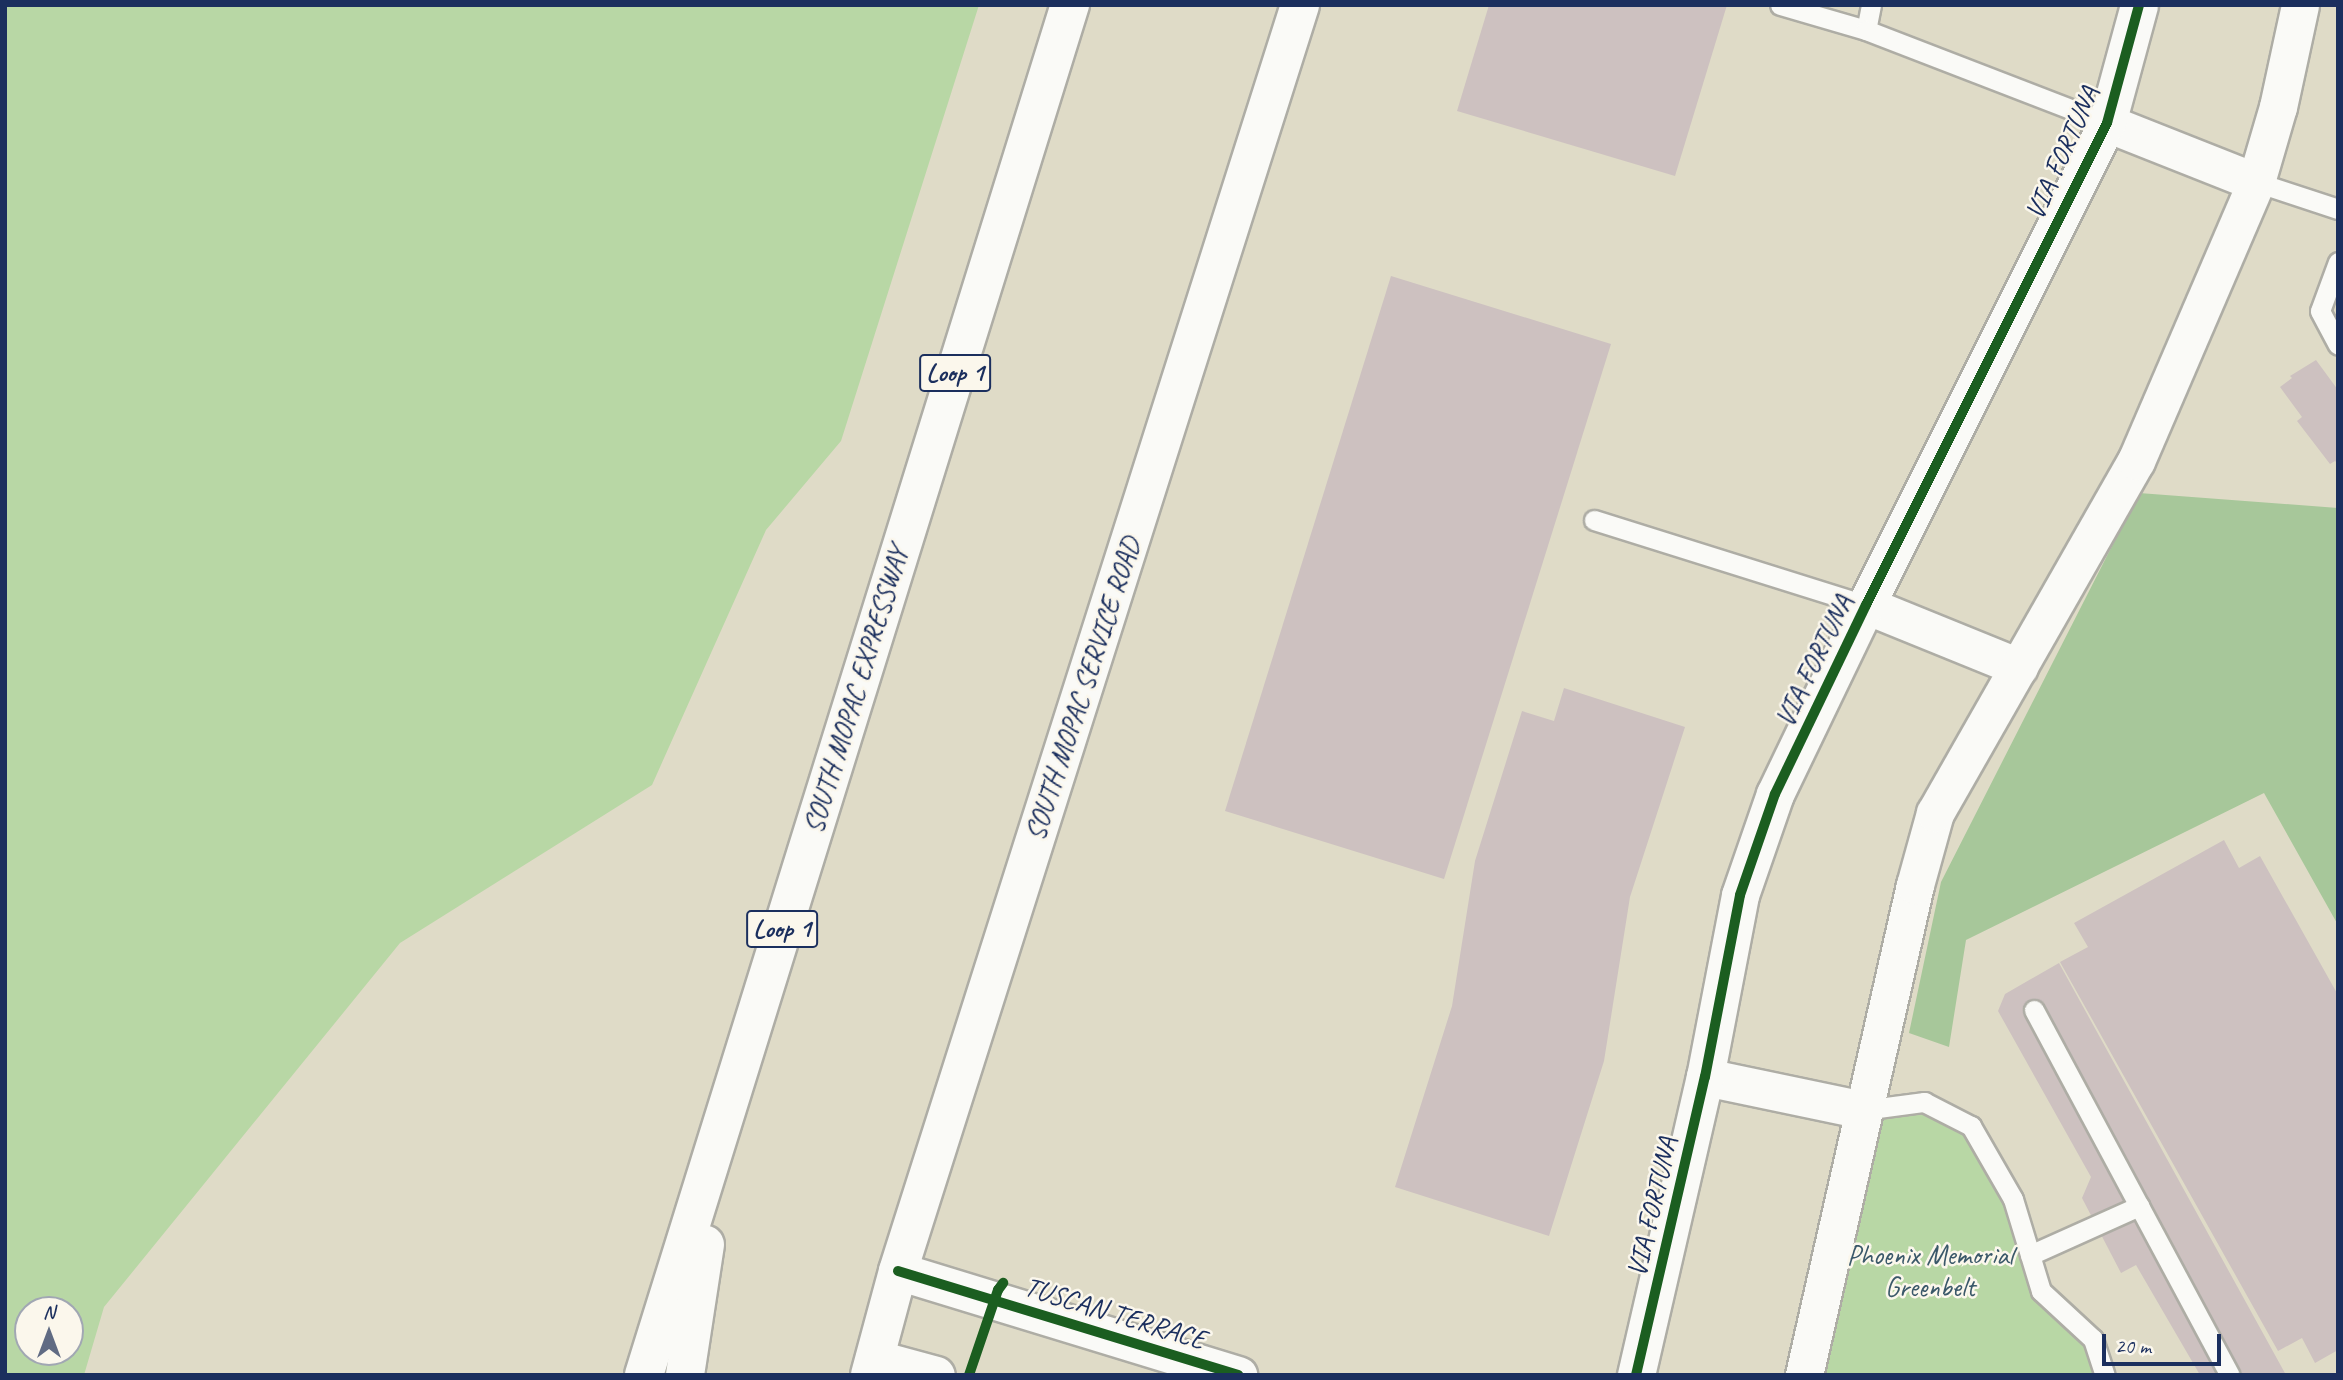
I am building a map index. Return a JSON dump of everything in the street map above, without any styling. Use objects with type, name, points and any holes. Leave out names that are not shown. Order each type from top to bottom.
[{"type":"main road","name":"SOUTH MOPAC EXPRESSWAY","points":[[644,1375],[835,753],[1070,5]]},
{"type":"main road","name":"SOUTH MOPAC SERVICE ROAD","points":[[872,1366],[898,1271],[1300,5]]},
{"type":"main road","points":[[685,1375],[725,1118]]},
{"type":"street","name":"VIA FORTUNA","points":[[1636,1375],[1705,1077],[1740,895],[1775,794],[2106,123],[2139,5]]},
{"type":"street","points":[[1804,1375],[1915,885],[1935,813],[2137,460],[2256,182],[2278,107],[2300,5]]},
{"type":"street","points":[[2106,123],[2256,182]]},
{"type":"street","points":[[1866,605],[2019,667]]},
{"type":"street","points":[[1705,1077],[1863,1110]]},
{"type":"street","name":"TUSCAN TERRACE","points":[[898,1271],[1238,1375]]},
{"type":"street","points":[[872,1366],[936,1375]]},
{"type":"lane","points":[[1780,5],[1866,30],[2106,123]]},
{"type":"lane","points":[[1866,30],[1871,5]]},
{"type":"lane","points":[[2256,182],[2338,209]]},
{"type":"lane","points":[[2338,262],[2320,311],[2338,345]]},
{"type":"lane","points":[[1594,520],[1866,605]]},
{"type":"lane","points":[[2034,1010],[2230,1375]]},
{"type":"lane","points":[[1863,1110],[1924,1102],[1971,1126],[2012,1199],[2041,1291],[2093,1339],[2105,1375]]},
{"type":"lane","points":[[2030,1255],[2139,1206]]},
{"type":"green space","points":[[5,5],[979,5],[841,441],[766,530],[652,785],[400,943],[104,1307],[84,1375],[5,1375]]},
{"type":"green space","points":[[2139,493],[2338,508],[2338,925],[2264,793],[1966,940],[1949,1047],[1909,1033],[1941,882]]},
{"type":"green space","name":"Phoenix Memorial Greenbelt","points":[[1924,1102],[1971,1126],[2013,1199],[2041,1291],[2093,1339],[2105,1375],[1803,1375],[1863,1110]]},
{"type":"building","points":[[1489,5],[1727,5],[1675,176],[1457,111]]},
{"type":"building","points":[[1391,276],[1611,344],[1444,879],[1225,811]]},
{"type":"building","points":[[2316,360],[2338,390],[2338,464],[2335,461],[2330,464],[2297,421],[2302,417],[2280,387],[2292,378],[2290,376]]},
{"type":"building","points":[[1564,688],[1685,727],[1630,897],[1604,1061],[1549,1236],[1395,1187],[1452,1006],[1475,861],[1522,711],[1554,721]]},
{"type":"building","points":[[2224,840],[2239,868],[2260,856],[2338,995],[2338,1350],[2315,1363],[2302,1338],[2278,1351],[2060,962],[2088,947],[2074,923]]},
{"type":"building","points":[[2059,963],[2286,1375],[2200,1375],[2136,1265],[2121,1273],[2082,1198],[2091,1177],[1998,1011],[2005,994]]},
{"type":"cycle path","points":[[1636,1375],[1705,1077],[1740,895],[1775,794],[1866,605],[2107,123],[2139,5]]},
{"type":"cycle path","points":[[898,1271],[1238,1375]]},
{"type":"cycle path","points":[[969,1375],[998,1290],[1003,1283]]}]
